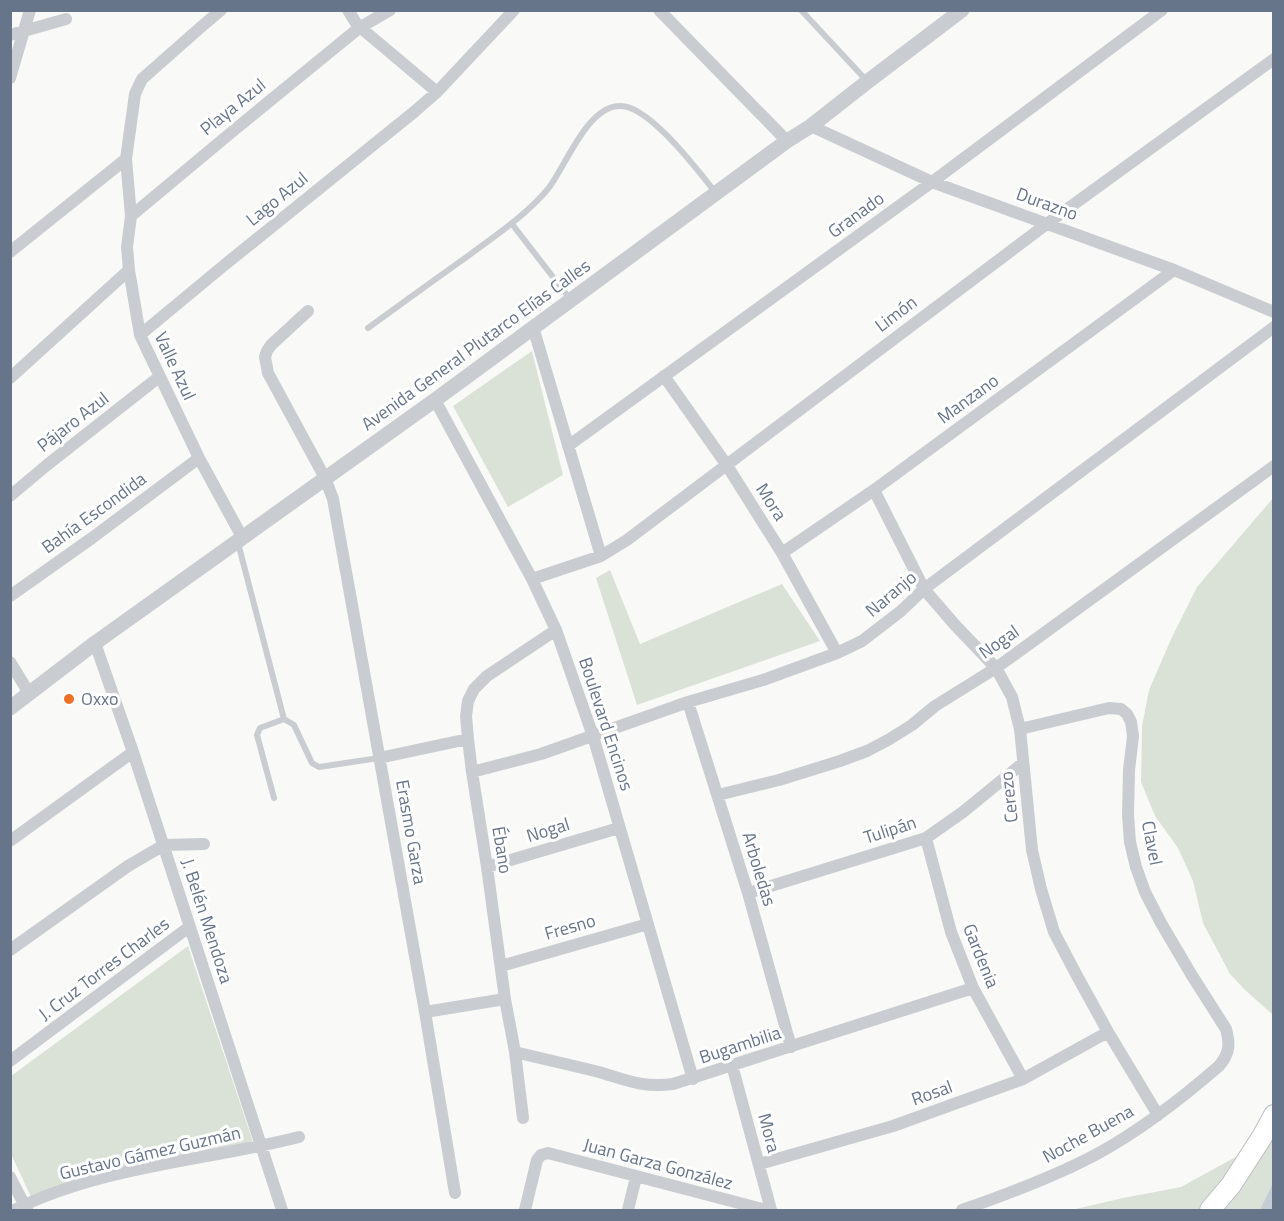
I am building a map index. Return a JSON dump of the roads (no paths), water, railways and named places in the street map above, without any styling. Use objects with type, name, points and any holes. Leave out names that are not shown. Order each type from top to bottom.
[{"type":"highway","points":[[1210,1210],[1231,1185],[1274,1114]]},
{"type":"street","points":[[10,78],[30,10]]},
{"type":"street","name":"Valle Azul","points":[[221,10],[142,79],[135,94],[126,159],[130,216],[127,247],[140,335],[240,539]]},
{"type":"street","points":[[348,10],[359,28],[437,92]]},
{"type":"street","name":"Playa Azul","points":[[130,216],[359,28],[390,10]]},
{"type":"street","name":"Lago Azul","points":[[140,335],[414,112],[437,92],[514,10]]},
{"type":"street","points":[[659,10],[787,141]]},
{"type":"street","name":"Avenida General Plutarco Elías Calles","points":[[10,708],[95,643],[435,400],[787,141],[811,126],[962,10]]},
{"type":"street","name":"Granado","points":[[568,446],[932,182],[1162,10]]},
{"type":"street","points":[[10,35],[66,19]]},
{"type":"street","name":"Limón","points":[[532,579],[601,556],[627,540],[1048,223],[1274,59]]},
{"type":"street","name":"Durazno","points":[[811,126],[932,182],[1174,270],[1274,312]]},
{"type":"street","points":[[10,252],[126,159]]},
{"type":"street","points":[[10,378],[129,270]]},
{"type":"street","name":"Manzano","points":[[782,553],[874,490],[1174,270]]},
{"type":"street","name":"Erasmo Garza","points":[[308,311],[271,345],[267,351],[266,363],[272,381],[325,478],[337,517],[455,1193]]},
{"type":"street","points":[[533,327],[601,556]]},
{"type":"street","name":"Naranjo","points":[[472,772],[541,754],[688,702],[763,680],[837,653],[862,640],[901,611],[924,589],[1274,327]]},
{"type":"street","name":"Mora","points":[[664,376],[726,465],[782,553],[837,653]]},
{"type":"street","name":"Pájaro Azul","points":[[10,496],[159,377]]},
{"type":"street","name":"Boulevard Encinos","points":[[435,400],[532,579],[556,630],[593,736],[693,1079]]},
{"type":"street","name":"Bahía Escondida","points":[[10,596],[199,458]]},
{"type":"street","name":"Nogal","points":[[718,795],[779,780],[840,761],[867,751],[912,725],[934,706],[996,668],[1274,466]]},
{"type":"street","name":"Cerezo","points":[[874,490],[924,589],[996,668],[1012,697],[1020,729],[1032,850],[1054,932],[1108,1032],[1158,1115]]},
{"type":"street","name":"Ébano","points":[[523,1118],[472,772],[466,716],[468,702],[474,689],[487,676],[556,630]]},
{"type":"street","name":"J. Belén Mendoza","points":[[95,643],[134,752],[282,1210]]},
{"type":"street","points":[[10,662],[29,693]]},
{"type":"street","name":"Arboledas","points":[[688,702],[748,893],[791,1047]]},
{"type":"street","name":"Clavel","points":[[1020,729],[1109,708],[1121,708],[1127,714],[1133,736],[1128,815],[1130,842],[1136,867],[1145,892],[1161,923],[1226,1029],[1229,1041],[1228,1051],[1219,1066]]},
{"type":"street","points":[[379,758],[468,740]]},
{"type":"street","points":[[10,841],[134,752]]},
{"type":"street","name":"Tulipán","points":[[748,893],[926,838],[1023,764]]},
{"type":"street","name":"Nogal","points":[[487,867],[619,828]]},
{"type":"street","name":"Gardenia","points":[[926,838],[951,932],[973,988],[1023,1079]]},
{"type":"street","points":[[10,950],[128,866],[164,845],[204,844]]},
{"type":"street","name":"Fresno","points":[[501,966],[648,924]]},
{"type":"street","name":"J. Cruz Torres Charles","points":[[10,1061],[189,927]]},
{"type":"street","name":"Bugambilia","points":[[515,1052],[641,1085],[673,1084],[973,988]]},
{"type":"street","points":[[425,1012],[505,999]]},
{"type":"street","name":"Rosal","points":[[759,1164],[893,1126],[1023,1079],[1108,1032]]},
{"type":"street","name":"Mora","points":[[732,1065],[771,1210]]},
{"type":"street","name":"Noche Buena","points":[[962,1210],[1026,1188],[1097,1154],[1158,1115],[1219,1066]]},
{"type":"street","name":"Gustavo Gámez Guzmán","points":[[22,1209],[63,1189],[100,1179],[261,1147],[299,1137]]},
{"type":"street","name":"Juan Garza González","points":[[525,1210],[537,1160],[542,1155],[548,1154],[766,1210]]},
{"type":"street","points":[[10,1177],[22,1209]]},
{"type":"street","points":[[628,1210],[636,1177]]},
{"type":"lane","points":[[801,10],[867,82]]},
{"type":"lane","points":[[368,328],[512,224],[538,201],[550,186],[587,126],[602,111],[611,107],[620,105],[630,107],[642,114],[661,130],[716,193]]},
{"type":"lane","points":[[512,224],[570,300]]},
{"type":"lane","points":[[240,539],[284,719],[294,725],[312,763],[319,767],[379,758]]},
{"type":"lane","points":[[274,798],[257,735],[260,728],[284,719]]},
{"type":"place","name":"Oxxo","points":[[69,699]]}]
